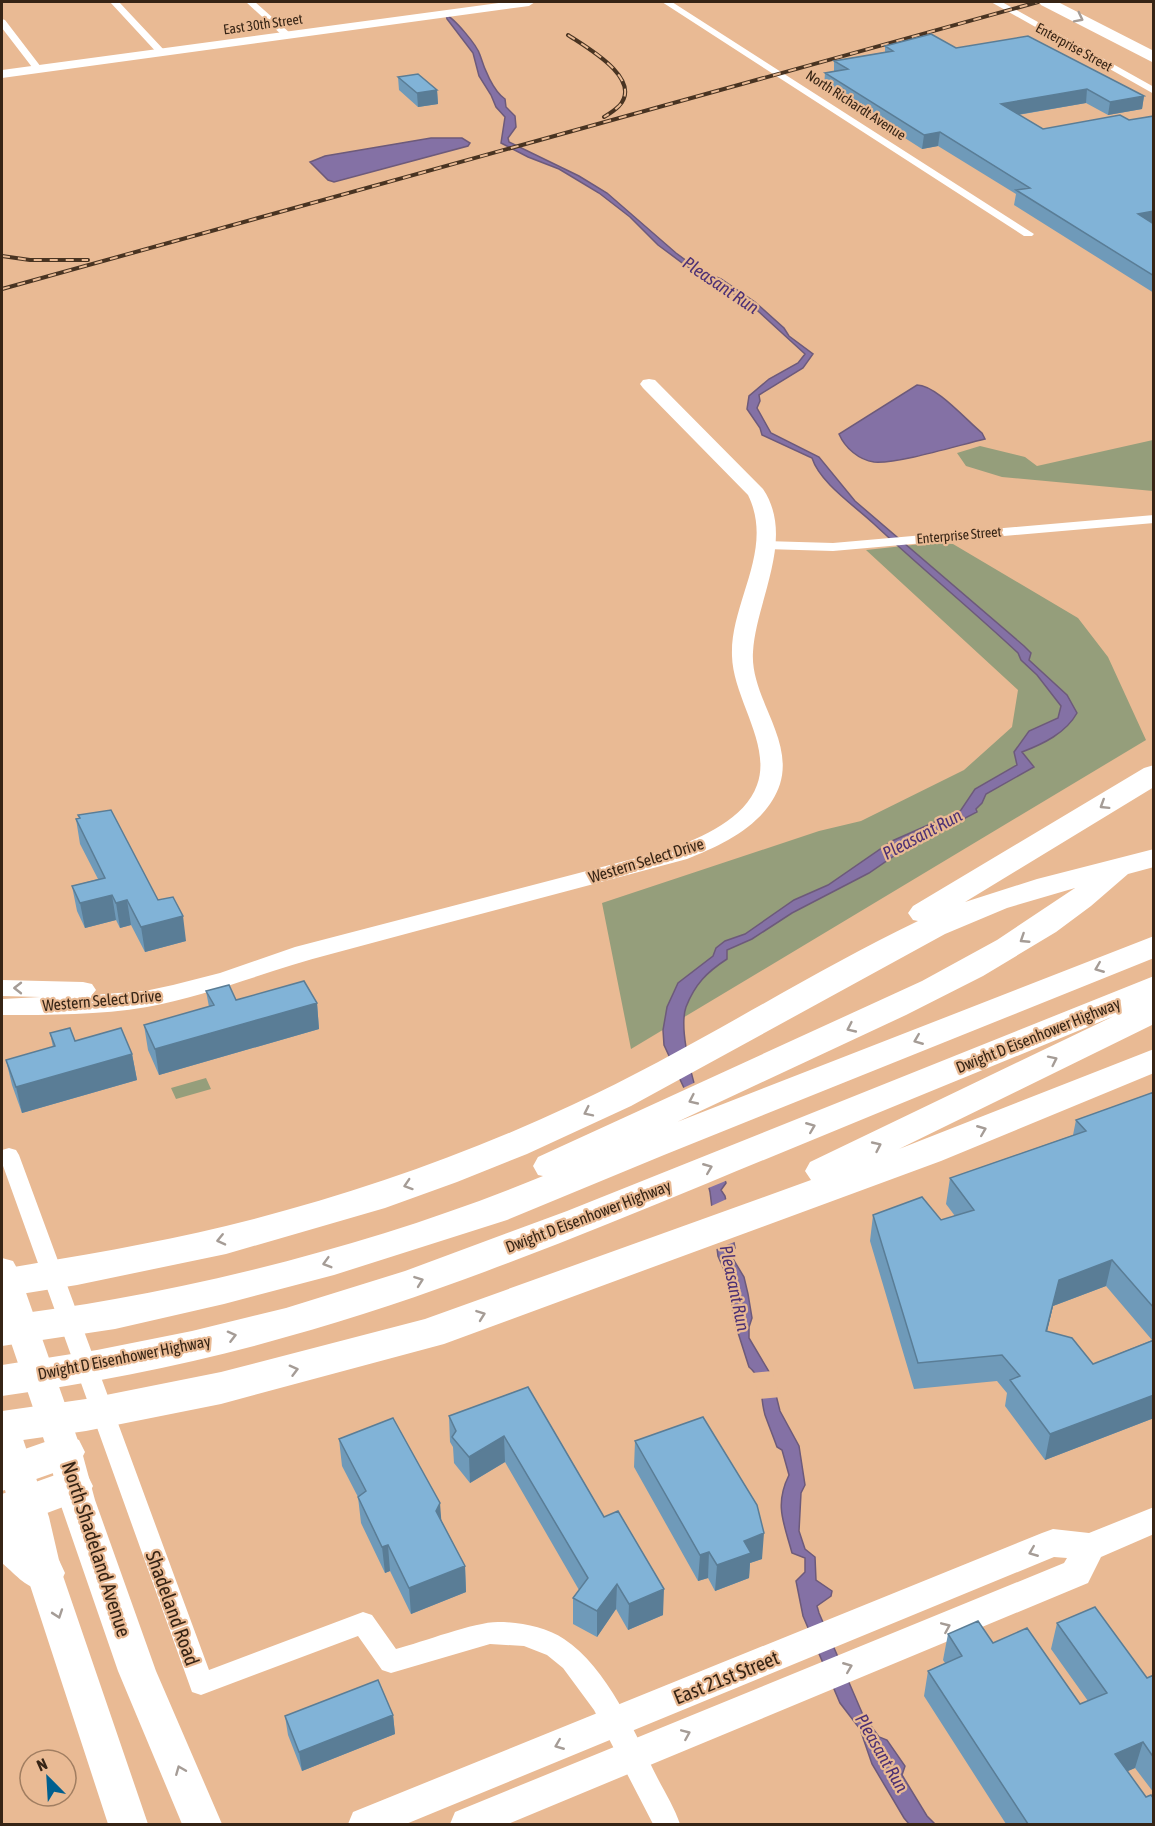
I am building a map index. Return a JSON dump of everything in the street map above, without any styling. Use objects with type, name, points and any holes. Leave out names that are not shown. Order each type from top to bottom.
[{"type":"highway","points":[[1049,3],[1154,58]]},
{"type":"highway","points":[[734,1034],[817,978],[1154,774]]},
{"type":"highway","points":[[742,1094],[1009,949],[1072,906],[1154,838]]},
{"type":"highway","points":[[2,1283],[96,1267],[254,1232],[375,1196],[500,1151],[641,1086],[945,921],[1010,897],[1154,859]]},
{"type":"highway","points":[[2,1331],[115,1314],[224,1290],[383,1246],[494,1212],[649,1134],[742,1094],[1154,946]]},
{"type":"highway","name":"Dwight D Eisenhower Highway","points":[[2,1380],[134,1358],[279,1324],[376,1296],[659,1188],[1154,987]]},
{"type":"highway","points":[[2,1427],[155,1402],[273,1376],[430,1333],[714,1230],[1154,1010]]},
{"type":"highway","points":[[770,1204],[928,1152],[1154,1060]]},
{"type":"highway","points":[[1109,1080],[1154,1066]]},
{"type":"highway","points":[[11,1490],[69,1469]]},
{"type":"highway","points":[[2,1538],[44,1573]]},
{"type":"main road","name":"East 30th Street","points":[[2,74],[529,2]]},
{"type":"main road","name":"Western Select Drive","points":[[2,988],[77,990],[128,987],[304,953],[679,854],[716,838],[742,821],[762,798],[769,782],[772,763],[770,746],[742,661],[742,650],[765,545],[767,517],[758,495],[649,384]]},
{"type":"main road","name":"Western Select Drive","points":[[2,1007],[70,1006],[144,999],[227,979],[304,953]]},
{"type":"main road","name":"North Shadeland Avenue","points":[[2,1270],[137,1671],[202,1824]]},
{"type":"main road","points":[[2,1427],[11,1490],[44,1573],[128,1824]]},
{"type":"main road","name":"East 21st Street","points":[[468,1824],[791,1650],[1053,1543],[1090,1546],[1154,1520]]},
{"type":"main road","name":"East 21st Street","points":[[366,1824],[622,1739],[805,1685],[1076,1573],[1090,1546]]},
{"type":"street","points":[[114,2],[162,53]]},
{"type":"street","points":[[250,2],[287,36]]},
{"type":"street","name":"North Richardt Avenue","points":[[667,2],[1028,234]]},
{"type":"street","name":"Enterprise Street","points":[[996,2],[1038,28],[1154,91]]},
{"type":"street","points":[[2,22],[39,69]]},
{"type":"street","name":"Enterprise Street","points":[[765,545],[822,547],[1154,519]]},
{"type":"street","name":"Shadeland Road","points":[[9,1155],[201,1684],[363,1623],[391,1662],[468,1638],[503,1632],[540,1639],[566,1654],[580,1669],[622,1739]]},
{"type":"street","points":[[622,1739],[667,1824]]},
{"type":"green space","points":[[1153,440],[1153,491],[1002,477],[966,466],[957,453],[980,446],[1025,457],[1037,466]]},
{"type":"green space","points":[[931,543],[953,544],[1078,618],[1108,657],[1146,740],[631,1049],[602,903],[819,831],[861,821],[964,770],[1012,727],[1018,690],[866,550]]},
{"type":"green space","points":[[206,1078],[211,1089],[176,1099],[171,1088]]},
{"type":"water","name":"Pleasant Run","points":[[446,15],[475,45],[493,85],[505,99],[506,107],[515,116],[516,127],[508,138],[509,142],[579,176],[607,193],[699,270],[721,279],[755,302],[784,328],[789,336],[813,354],[803,368],[759,395],[760,401],[757,408],[771,433],[819,457],[855,501],[1024,646],[1031,653],[1029,660],[1067,695],[1077,713],[1060,732],[1022,752],[1034,767],[986,794],[976,809],[977,812],[946,828],[923,836],[869,873],[792,913],[752,939],[727,950],[727,959],[713,969],[698,985],[686,1007],[684,1023],[690,1068],[726,1183],[721,1190],[725,1196],[735,1248],[730,1254],[744,1277],[748,1294],[752,1318],[749,1338],[771,1375],[780,1411],[799,1446],[805,1485],[801,1493],[799,1531],[805,1549],[815,1557],[816,1580],[832,1591],[831,1596],[817,1606],[819,1613],[863,1715],[879,1737],[887,1740],[905,1766],[902,1775],[927,1816],[935,1824],[909,1824],[904,1818],[872,1764],[860,1729],[840,1703],[803,1616],[796,1581],[805,1572],[805,1558],[792,1553],[781,1505],[784,1486],[789,1475],[782,1450],[777,1447],[765,1415],[757,1377],[749,1367],[734,1320],[728,1279],[718,1256],[710,1192],[684,1088],[664,1045],[663,1030],[667,1007],[678,983],[713,956],[716,948],[725,941],[745,934],[794,900],[828,885],[892,841],[949,818],[961,810],[975,789],[1017,765],[1014,752],[1029,731],[1058,718],[1061,706],[1037,675],[1021,660],[1018,653],[839,494],[822,476],[812,458],[762,435],[747,409],[749,396],[769,379],[798,363],[805,354],[748,302],[685,265],[658,245],[630,217],[599,193],[559,169],[501,143],[505,117],[496,107],[479,76],[473,53]]},
{"type":"water","points":[[431,138],[462,138],[470,143],[468,146],[334,182],[328,180],[310,162],[325,156]]},
{"type":"water","points":[[917,385],[933,391],[951,404],[982,433],[985,439],[885,462],[868,461],[849,448],[839,434]]},
{"type":"pier","points":[[698,1081],[728,1180],[706,1189],[681,1089]]},
{"type":"pier","points":[[729,1198],[737,1241],[714,1250],[709,1207]]},
{"type":"pier","points":[[772,1371],[781,1397],[760,1399],[752,1373]]},
{"type":"building","points":[[931,34],[956,48],[1028,36],[1144,96],[1110,102],[1087,89],[1001,104],[1043,129],[1120,115],[1129,120],[1154,116],[1154,211],[1138,214],[1154,224],[1154,276],[1016,190],[1030,188],[940,132],[924,135],[825,73],[848,69],[834,61],[893,51],[885,46]]},
{"type":"building","points":[[418,74],[437,90],[417,93],[398,77]]},
{"type":"building","points":[[111,810],[158,900],[173,897],[183,916],[141,927],[127,900],[116,903],[112,895],[80,903],[72,886],[105,878],[76,819],[80,818],[78,815]]},
{"type":"building","points":[[304,981],[317,1003],[155,1049],[144,1025],[214,1005],[206,991],[229,985],[236,1000]]},
{"type":"building","points":[[70,1028],[75,1041],[121,1028],[132,1054],[16,1087],[6,1060],[55,1046],[50,1033]]},
{"type":"building","points":[[1154,1092],[1154,1308],[1112,1260],[1059,1280],[1046,1331],[1072,1338],[1093,1364],[1154,1340],[1154,1395],[1050,1434],[1010,1380],[1020,1376],[1002,1355],[918,1363],[873,1215],[922,1197],[941,1220],[974,1210],[950,1178],[1086,1131],[1076,1120]]},
{"type":"building","points":[[528,1387],[604,1517],[618,1511],[664,1589],[629,1604],[617,1584],[597,1611],[573,1598],[588,1578],[504,1436],[469,1457],[452,1437],[456,1431],[449,1416]]},
{"type":"building","points":[[703,1417],[757,1505],[764,1533],[744,1541],[751,1553],[717,1565],[709,1552],[700,1555],[635,1441]]},
{"type":"building","points":[[393,1418],[440,1503],[436,1511],[465,1566],[409,1588],[388,1545],[382,1547],[358,1497],[366,1491],[339,1439]]},
{"type":"building","points":[[1095,1607],[1147,1678],[1154,1675],[1154,1758],[1143,1742],[1115,1754],[1146,1797],[1151,1795],[1154,1799],[1154,1824],[1028,1824],[928,1671],[962,1656],[948,1634],[978,1621],[993,1643],[1027,1628],[1080,1704],[1107,1693],[1057,1623]]},
{"type":"building","points":[[378,1680],[393,1715],[299,1752],[285,1716]]},
{"type":"railway","points":[[2,289],[1038,2]]},
{"type":"railway","points":[[568,35],[610,65],[624,85],[625,96],[619,106],[604,117]]},
{"type":"railway","points":[[2,256],[30,260],[88,260]]}]
